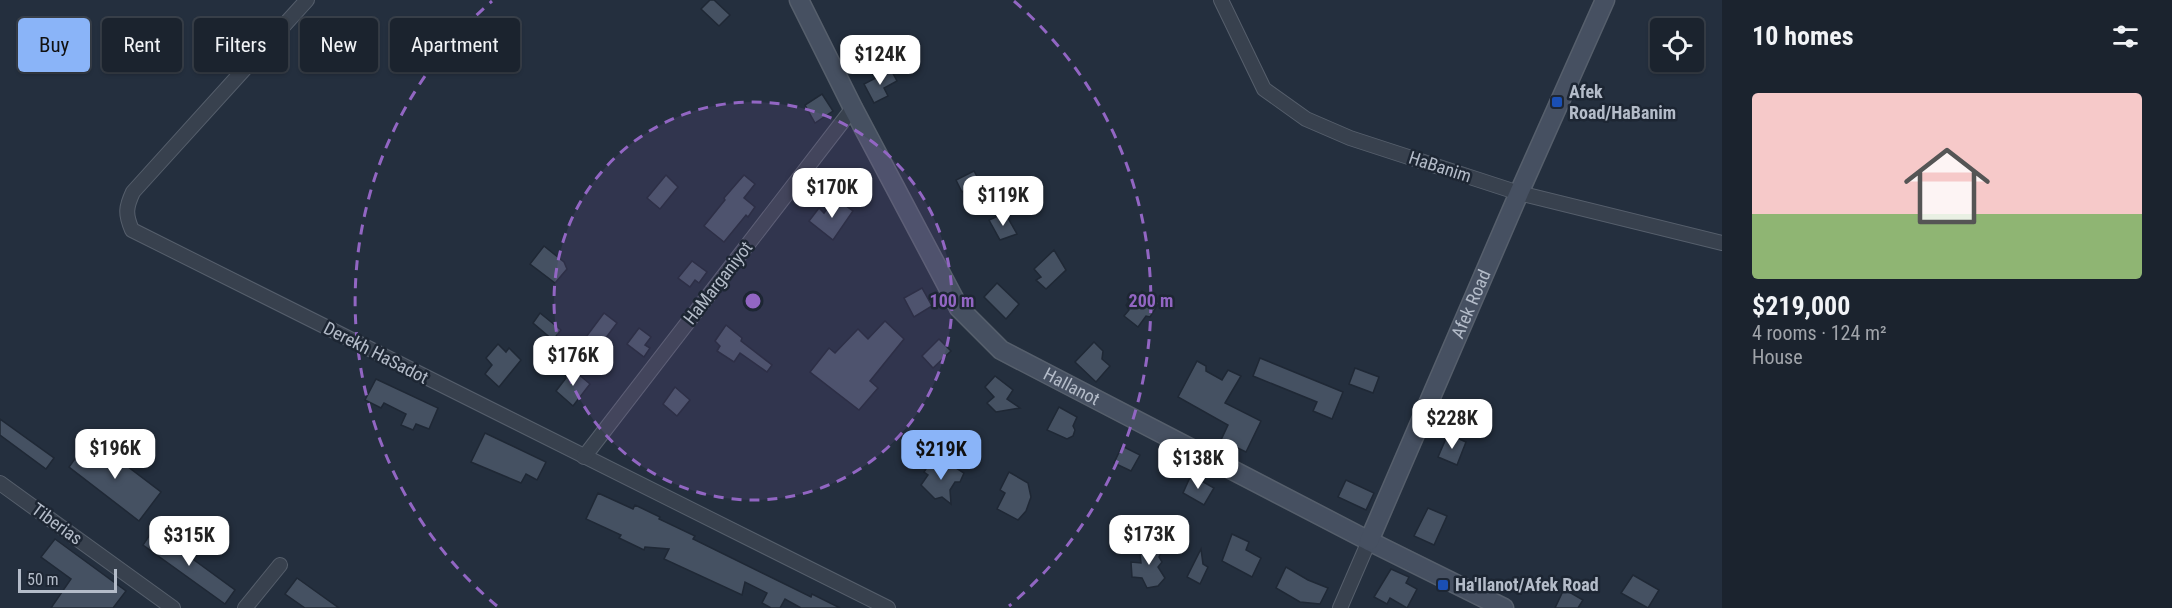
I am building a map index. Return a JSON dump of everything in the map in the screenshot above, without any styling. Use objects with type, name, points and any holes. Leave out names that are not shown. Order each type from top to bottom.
[{"type":"main road","name":"HaIlanot","points":[[799,0],[853,108],[959,308],[1001,350],[1369,541],[1504,608]]},
{"type":"main road","name":"Afek Road","points":[[1369,541],[1605,0]]},
{"type":"street","name":"Derekh HaSadot","points":[[307,0],[134,192],[126,206],[126,217],[132,230],[888,608]]},
{"type":"street","name":"HaBanim","points":[[1221,0],[1264,89],[1306,119],[1350,138],[1519,193],[1722,243]]},
{"type":"street","name":"HaMarganiyot","points":[[584,458],[853,108]]},
{"type":"street","name":"Tiberias","points":[[0,483],[173,608]]},
{"type":"street","name":"Afek Road","points":[[1340,608],[1369,541]]},
{"type":"street","points":[[245,608],[280,565]]},
{"type":"building","points":[[710,0],[714,0],[730,15],[719,26],[701,9]]},
{"type":"building","points":[[891,70],[897,81],[884,88],[888,96],[874,103],[864,84]]},
{"type":"building","points":[[822,94],[833,111],[815,123],[805,105]]},
{"type":"building","points":[[974,171],[980,182],[962,192],[956,180]]},
{"type":"building","points":[[666,175],[678,187],[660,209],[647,198]]},
{"type":"building","points":[[744,175],[755,184],[744,198],[755,207],[724,242],[704,226]]},
{"type":"building","points":[[835,198],[853,211],[833,240],[809,221],[819,208],[824,213]]},
{"type":"building","points":[[1005,213],[1017,234],[1000,240],[989,220]]},
{"type":"building","points":[[544,246],[564,262],[567,269],[555,283],[530,264]]},
{"type":"building","points":[[1054,250],[1066,270],[1046,289],[1036,280],[1041,277],[1034,269]]},
{"type":"building","points":[[692,261],[707,272],[699,283],[695,280],[690,287],[678,278]]},
{"type":"building","points":[[997,283],[1019,304],[1006,319],[984,297]]},
{"type":"building","points":[[922,288],[932,306],[914,317],[904,298]]},
{"type":"building","points":[[1142,291],[1159,303],[1150,317],[1146,316],[1138,327],[1124,316],[1129,310],[1126,305],[1133,295],[1138,298]]},
{"type":"building","points":[[540,313],[561,330],[553,340],[533,323]]},
{"type":"building","points":[[604,313],[617,323],[596,351],[583,341]]},
{"type":"building","points":[[885,321],[904,339],[870,381],[878,388],[859,410],[810,372],[829,348],[835,353],[858,329],[868,339]]},
{"type":"building","points":[[726,325],[742,338],[741,341],[772,365],[767,372],[740,353],[734,362],[717,351],[720,346],[715,341]]},
{"type":"building","points":[[639,328],[651,337],[645,345],[650,348],[644,357],[627,344]]},
{"type":"building","points":[[939,339],[951,351],[933,368],[922,356]]},
{"type":"building","points":[[1094,342],[1103,351],[1102,359],[1110,366],[1096,382],[1075,362]]},
{"type":"building","points":[[498,344],[506,352],[509,348],[521,360],[499,387],[485,374],[492,365],[486,358]]},
{"type":"building","points":[[1260,358],[1343,392],[1332,419],[1313,411],[1317,402],[1253,376]]},
{"type":"building","points":[[1197,361],[1206,366],[1206,371],[1222,380],[1228,370],[1241,376],[1225,403],[1261,421],[1246,452],[1221,440],[1228,425],[1178,397]]},
{"type":"building","points":[[571,368],[590,384],[573,406],[556,391]]},
{"type":"building","points":[[1355,368],[1379,377],[1373,393],[1349,384]]},
{"type":"building","points":[[995,376],[1013,390],[1007,399],[1020,408],[996,412],[987,403],[994,397],[985,387]]},
{"type":"building","points":[[376,379],[438,408],[429,429],[416,424],[413,430],[401,425],[406,414],[384,403],[381,408],[365,400]]},
{"type":"building","points":[[675,387],[690,400],[677,416],[663,404]]},
{"type":"building","points":[[1059,407],[1077,417],[1073,426],[1075,430],[1073,436],[1067,439],[1047,430]]},
{"type":"building","points":[[0,419],[54,458],[46,469],[0,435]]},
{"type":"building","points":[[485,433],[546,462],[537,480],[526,474],[521,483],[471,462]]},
{"type":"building","points":[[1448,434],[1466,442],[1457,465],[1438,457]]},
{"type":"building","points":[[90,438],[161,492],[139,521],[69,467]]},
{"type":"building","points":[[1122,446],[1140,455],[1131,471],[1114,463]]},
{"type":"building","points":[[931,461],[945,470],[950,464],[964,473],[960,482],[955,482],[950,490],[951,504],[942,497],[935,499],[921,485],[928,475],[924,472]]},
{"type":"building","points":[[1009,472],[1028,483],[1031,497],[1026,511],[1018,520],[997,509],[1005,493],[1000,490]]},
{"type":"building","points":[[1191,475],[1214,488],[1204,505],[1183,493]]},
{"type":"building","points":[[1346,480],[1374,493],[1366,510],[1338,497]]},
{"type":"building","points":[[598,493],[633,509],[635,505],[695,536],[693,539],[811,597],[812,594],[840,608],[801,608],[785,599],[780,608],[771,608],[762,603],[767,593],[745,582],[742,595],[664,559],[669,549],[645,547],[644,550],[619,538],[621,535],[586,519]]},
{"type":"building","points":[[1428,508],[1447,516],[1434,545],[1414,536]]},
{"type":"building","points":[[153,530],[235,590],[225,604],[143,545]]},
{"type":"building","points":[[1232,534],[1249,542],[1246,550],[1261,558],[1252,577],[1222,561]]},
{"type":"building","points":[[55,539],[126,591],[113,608],[51,608],[71,579],[41,557]]},
{"type":"building","points":[[1149,540],[1163,549],[1159,557],[1162,562],[1158,567],[1165,578],[1158,586],[1147,588],[1142,578],[1132,577],[1131,562],[1141,563],[1140,553]]},
{"type":"building","points":[[1201,549],[1203,564],[1208,567],[1200,584],[1187,577]]},
{"type":"building","points":[[1286,567],[1328,588],[1320,604],[1300,602],[1276,588]]},
{"type":"building","points":[[1391,569],[1409,577],[1406,583],[1417,589],[1407,608],[1390,598],[1387,604],[1374,597]]},
{"type":"building","points":[[1633,575],[1659,590],[1648,608],[1621,593]]},
{"type":"building","points":[[297,578],[339,608],[305,608],[285,594]]},
{"type":"building","points":[[1564,589],[1583,600],[1578,608],[1555,608]]},
{"type":"place","name":"Afek Road/HaBanim","points":[[1557,102]]},
{"type":"place","name":"Ha'Ilanot/Afek Road","points":[[1443,585]]}]
